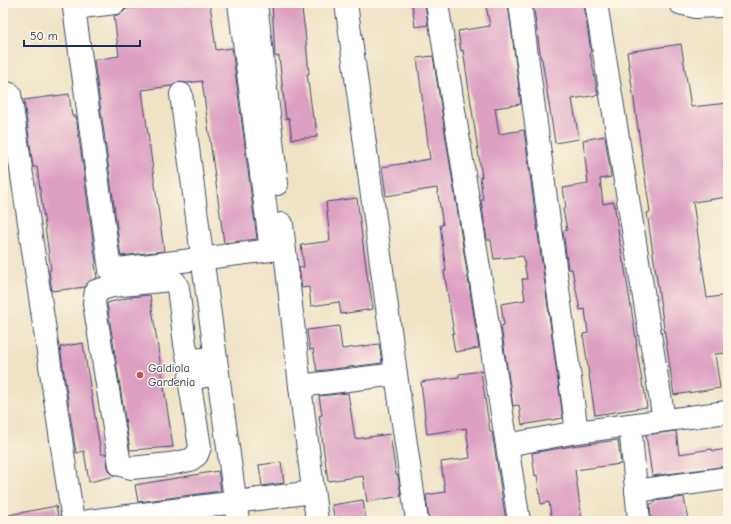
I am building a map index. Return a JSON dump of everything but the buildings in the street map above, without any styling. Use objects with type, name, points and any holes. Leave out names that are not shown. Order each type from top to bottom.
[{"type":"street","points":[[115,3],[74,8],[110,270],[203,264],[271,250],[238,3]]},
{"type":"street","points":[[256,3],[317,521]]},
{"type":"street","points":[[346,3],[416,521]]},
{"type":"street","points":[[437,3],[519,521]]},
{"type":"street","points":[[520,3],[577,432]]},
{"type":"street","points":[[596,3],[664,420]]},
{"type":"street","points":[[680,3],[696,8],[719,6],[728,3]]},
{"type":"street","points":[[3,92],[10,94],[73,521]]},
{"type":"street","points":[[181,94],[237,511]]},
{"type":"street","points":[[170,280],[175,282],[178,288],[188,360],[217,366],[189,379],[200,447],[197,455],[190,460],[170,464],[131,468],[120,465],[94,303],[96,291],[112,286],[170,280]]},
{"type":"street","points":[[300,386],[396,374]]},
{"type":"street","points":[[507,445],[577,432],[727,412]]},
{"type":"street","points":[[630,425],[639,521]]},
{"type":"street","points":[[636,491],[728,478]]},
{"type":"street","points":[[89,521],[237,511],[313,492]]},
{"type":"place","name":"Galdiola Gardenia","points":[[140,375]]}]
